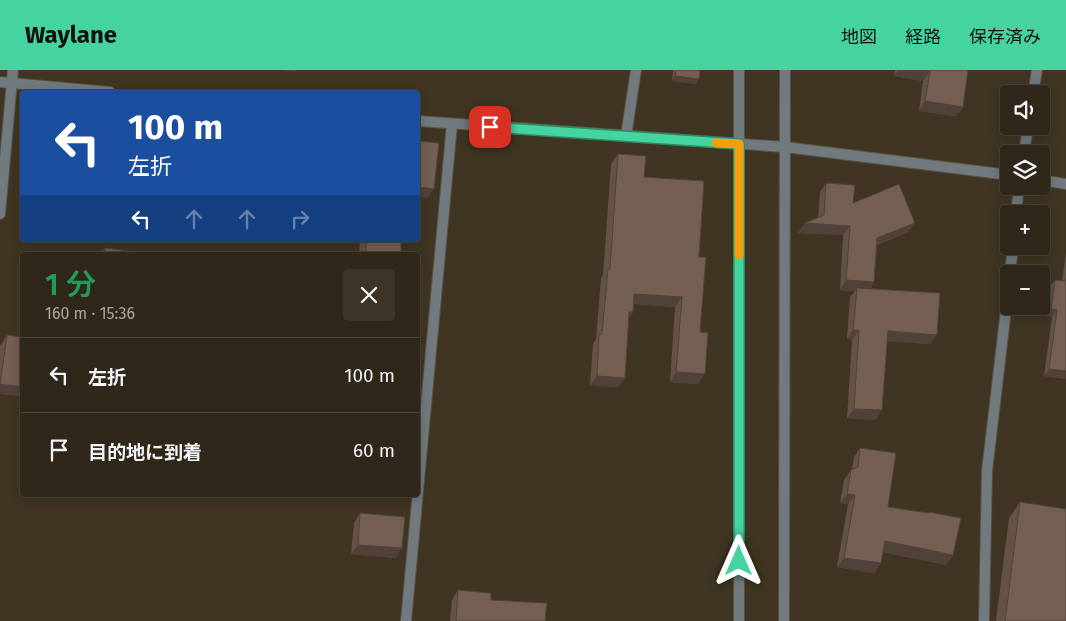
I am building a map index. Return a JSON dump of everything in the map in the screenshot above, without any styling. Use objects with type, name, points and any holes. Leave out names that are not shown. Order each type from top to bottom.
[{"type":"street","points":[[0,214],[12,70]]},
{"type":"street","points":[[626,136],[636,70]]},
{"type":"street","points":[[739,70],[739,621]]},
{"type":"street","points":[[784,621],[785,70]]},
{"type":"street","points":[[1034,85],[1037,70]]},
{"type":"street","points":[[0,82],[88,90]]},
{"type":"street","points":[[420,121],[785,147],[1000,173]]},
{"type":"street","points":[[420,470],[452,124]]},
{"type":"street","points":[[1050,181],[1066,184]]},
{"type":"street","points":[[984,621],[987,471],[1005,315]]},
{"type":"street","points":[[406,621],[417,497]]},
{"type":"building","points":[[676,70],[700,70],[699,79],[675,76]]},
{"type":"building","points":[[922,70],[968,70],[963,107],[925,101],[930,71]]},
{"type":"building","points":[[420,141],[439,143],[434,189],[420,187]]},
{"type":"building","points":[[618,154],[646,156],[644,177],[704,181],[699,257],[706,257],[700,332],[708,333],[705,374],[676,372],[682,297],[634,294],[633,312],[629,312],[625,378],[597,376],[599,334],[602,334],[608,269],[610,269]]},
{"type":"building","points":[[826,183],[855,185],[853,203],[899,184],[915,223],[877,238],[874,282],[846,280],[850,226],[805,223],[824,215]]},
{"type":"building","points":[[366,242],[401,242],[401,252],[366,252]]},
{"type":"building","points":[[105,248],[137,252],[104,252]]},
{"type":"building","points":[[1055,280],[1066,281],[1066,371],[1049,369],[1057,310],[1051,309]]},
{"type":"building","points":[[857,288],[940,293],[937,335],[888,331],[882,410],[854,409],[859,330],[853,330]]},
{"type":"building","points":[[7,335],[20,337],[20,387],[0,384]]},
{"type":"building","points":[[860,448],[896,453],[888,507],[961,518],[953,555],[885,541],[881,563],[844,558],[855,495],[847,494],[851,470],[858,467]]},
{"type":"building","points":[[1020,502],[1066,509],[1066,621],[1005,621]]},
{"type":"building","points":[[360,513],[405,517],[402,548],[358,545]]},
{"type":"building","points":[[458,590],[491,593],[491,600],[547,603],[545,621],[456,621]]},
{"type":"slow traffic","points":[[716,143],[739,144],[739,255]]},
{"type":"route","points":[[490,127],[739,144],[739,561]]}]
